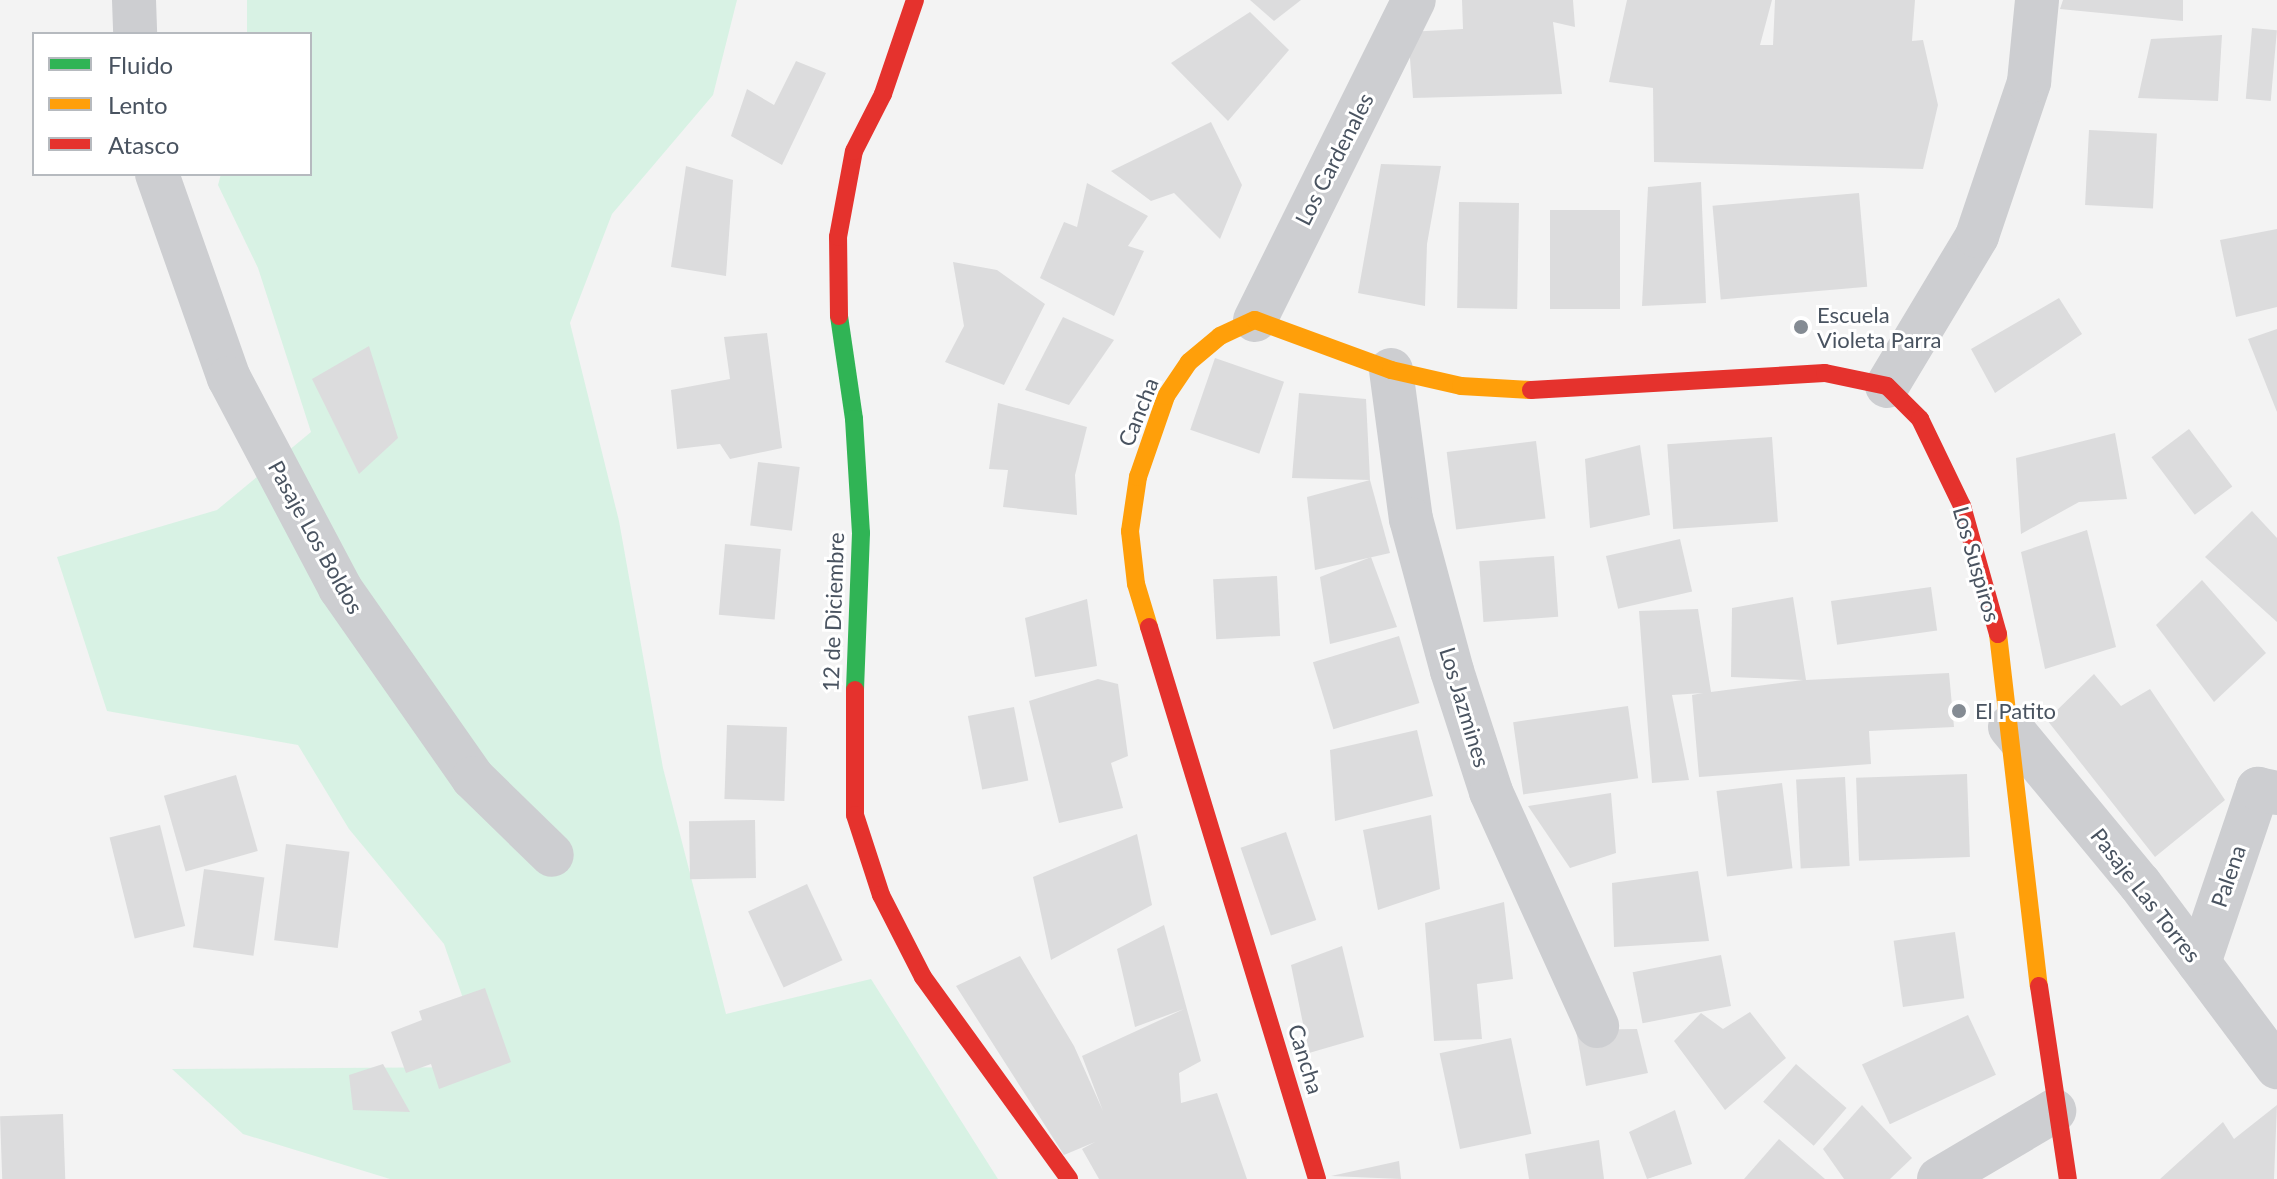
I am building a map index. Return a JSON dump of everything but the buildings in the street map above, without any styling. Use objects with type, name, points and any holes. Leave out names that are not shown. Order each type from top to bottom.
[{"type":"street","points":[[134,0],[135,32]]},
{"type":"street","name":"12 de Diciembre","points":[[915,0],[883,94],[854,151],[838,237],[838,310],[854,419],[861,533],[855,815],[881,895],[923,977],[1069,1179]]},
{"type":"street","name":"Los Cardenales","points":[[1255,320],[1414,0]]},
{"type":"street","points":[[1255,320],[1282,334],[1391,370],[1461,386],[1532,390],[1825,373],[1887,386],[1977,236],[2029,82],[2037,0]]},
{"type":"street","name":"Pasaje Los Boldos","points":[[158,176],[229,378],[340,588],[473,778],[552,855]]},
{"type":"street","name":"Cancha","points":[[1255,320],[1220,336],[1189,362],[1166,396],[1138,477],[1130,531],[1136,584],[1317,1179]]},
{"type":"street","name":"Los Jazmines","points":[[1391,370],[1411,519],[1452,671],[1491,792],[1597,1026]]},
{"type":"street","name":"Los Suspiros","points":[[1887,386],[1920,419],[1962,506],[1996,620],[2054,1111],[2068,1179]]},
{"type":"street","name":"Pasaje Las Torres","points":[[2010,727],[2199,963],[2277,1067]]},
{"type":"street","name":"Palena","points":[[2199,963],[2267,791]]},
{"type":"street","points":[[1939,1179],[2054,1111]]},
{"type":"green space","points":[[247,0],[737,0],[713,95],[612,214],[570,323],[619,521],[663,768],[726,1014],[871,979],[998,1179],[390,1179],[243,1134],[172,1069],[487,1067],[444,944],[349,829],[298,745],[107,711],[57,557],[217,510],[311,432],[258,268],[218,185],[220,176],[312,176],[312,32],[247,32]]},
{"type":"traffic: fast","points":[[839,316],[854,419],[861,533],[855,690]]},
{"type":"traffic: slow","points":[[1149,627],[1136,584],[1130,531],[1138,477],[1166,396],[1189,362],[1220,336],[1255,320],[1391,370],[1461,386],[1531,390]]},
{"type":"traffic: slow","points":[[1998,634],[2039,986]]},
{"type":"traffic: jam","points":[[839,316],[838,237],[854,151],[883,94],[915,0]]},
{"type":"traffic: jam","points":[[1531,390],[1825,373],[1887,386],[1920,419],[1962,506],[1998,634]]},
{"type":"traffic: jam","points":[[1149,627],[1317,1179]]},
{"type":"traffic: jam","points":[[855,690],[855,815],[881,895],[923,977],[1069,1179]]},
{"type":"traffic: jam","points":[[2039,986],[2068,1179]]},
{"type":"place","name":"Escuela Violeta Parra","points":[[1801,327]]},
{"type":"place","name":"El Patito","points":[[1959,711]]}]
